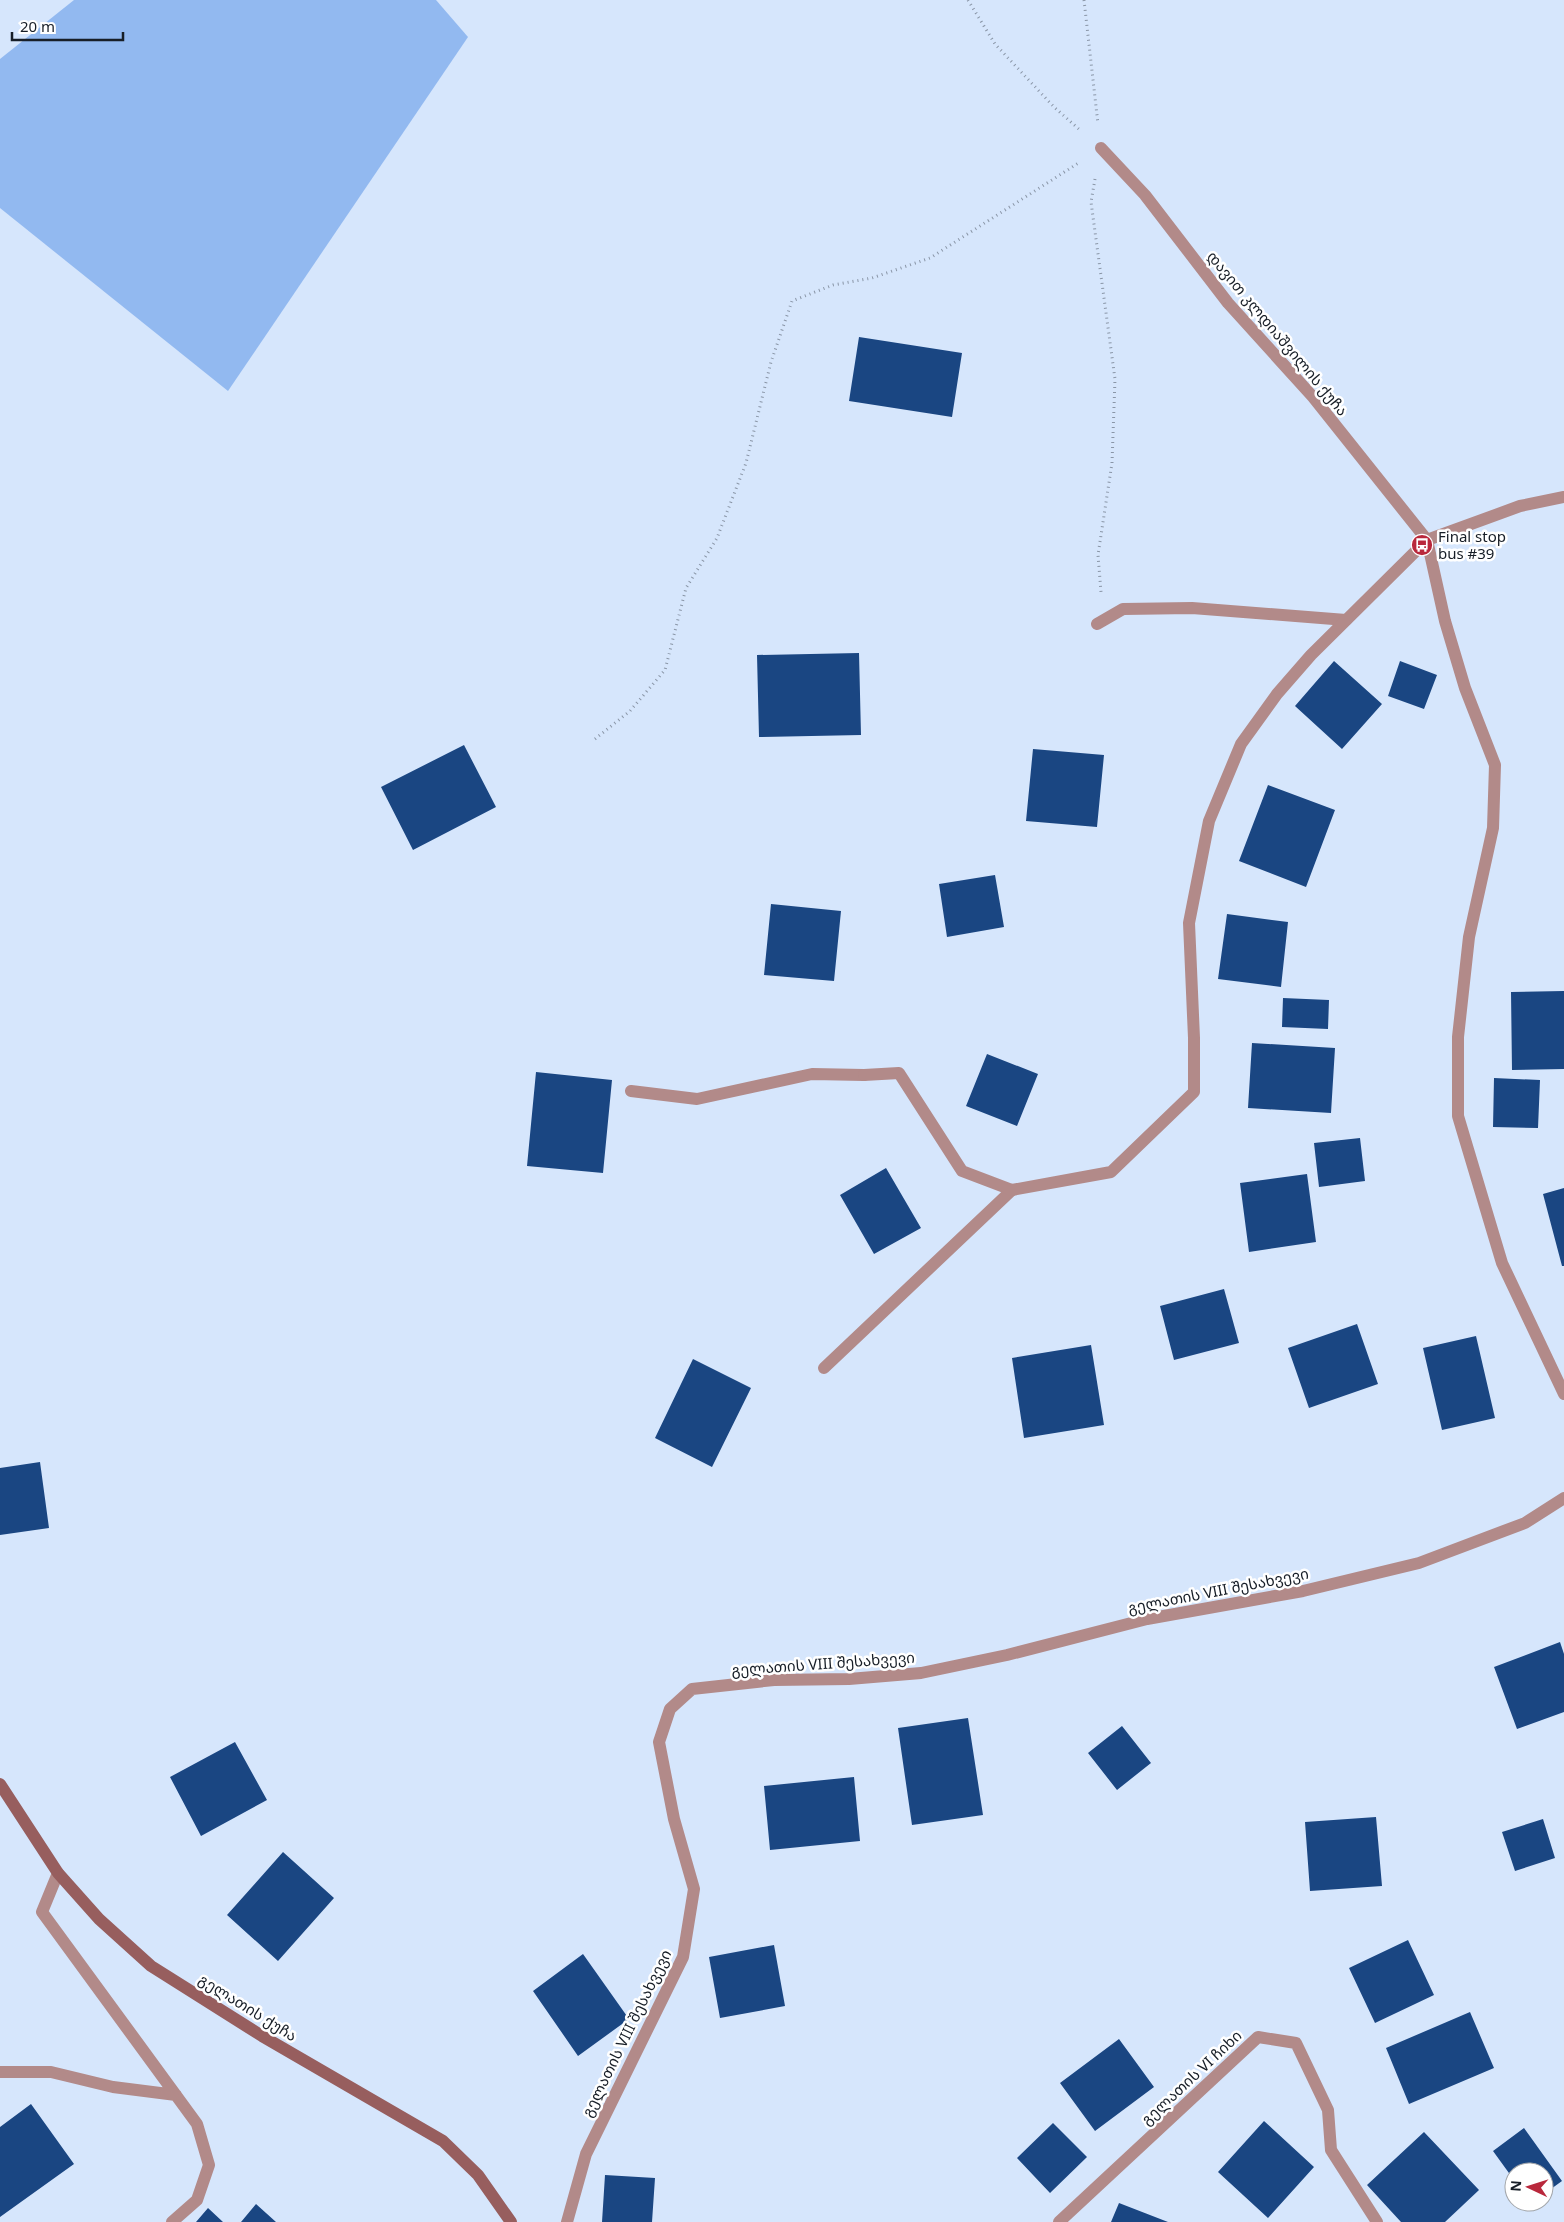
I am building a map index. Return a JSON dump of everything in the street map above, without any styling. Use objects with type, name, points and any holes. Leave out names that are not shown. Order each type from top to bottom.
[{"type":"main road","name":"გელათის ქუჩა","points":[[0,1784],[58,1873],[98,1919],[151,1966],[262,2036],[443,2141],[478,2175],[511,2222]]},
{"type":"street","name":"დავით კლდიაშვილის ქუჩა","points":[[1101,148],[1145,195],[1228,303],[1313,397],[1427,540],[1445,621],[1465,688],[1495,765],[1493,828],[1470,937],[1458,1037],[1458,1116],[1502,1263],[1564,1394]]},
{"type":"street","points":[[631,1091],[697,1099],[812,1074],[864,1075],[899,1073],[962,1172],[1012,1190],[1111,1172],[1194,1092],[1194,1038],[1189,923],[1209,821],[1241,744],[1276,694],[1311,655],[1427,540],[1520,506],[1564,497]]},
{"type":"street","points":[[1098,624],[1123,609],[1200,609],[1346,620]]},
{"type":"street","points":[[824,1368],[1012,1190]]},
{"type":"street","name":"გელათის VIII შესახვევი","points":[[567,2222],[586,2154],[683,1957],[694,1889],[674,1818],[659,1742],[670,1709],[692,1689],[774,1680],[849,1679],[921,1673],[1007,1655],[1147,1619],[1303,1591],[1419,1563],[1525,1523],[1564,1498]]},
{"type":"street","points":[[58,1873],[42,1912],[197,2124],[209,2165],[197,2200],[172,2222]]},
{"type":"street","name":"გელათის VI ჩიხი","points":[[1059,2222],[1258,2037],[1296,2043],[1328,2110],[1331,2150],[1377,2222]]},
{"type":"street","points":[[0,2072],[51,2072],[113,2087],[176,2096]]},
{"type":"path","points":[[968,0],[995,44],[1054,107],[1101,148]]},
{"type":"path","points":[[1084,0],[1101,148],[1090,202],[1115,379],[1112,463],[1098,554],[1102,585],[1098,624]]},
{"type":"path","points":[[595,738],[630,711],[665,670],[686,588],[717,538],[746,463],[771,362],[792,301],[833,285],[872,278],[930,258],[1101,148]]},
{"type":"shaded area","points":[[74,0],[436,0],[468,37],[228,391],[0,208],[0,59]]},
{"type":"building","points":[[859,337],[962,353],[952,417],[849,401]]},
{"type":"building","points":[[859,653],[861,735],[759,737],[757,655]]},
{"type":"building","points":[[1334,661],[1382,704],[1342,749],[1295,706]]},
{"type":"building","points":[[1400,661],[1437,675],[1424,709],[1388,696]]},
{"type":"building","points":[[464,745],[496,807],[413,850],[381,787]]},
{"type":"building","points":[[1033,749],[1104,755],[1097,827],[1026,821]]},
{"type":"building","points":[[1268,785],[1335,810],[1306,887],[1239,861]]},
{"type":"building","points":[[995,875],[1004,927],[947,937],[939,884]]},
{"type":"building","points":[[771,904],[841,911],[834,981],[764,975]]},
{"type":"building","points":[[1227,914],[1288,922],[1281,987],[1218,979]]},
{"type":"building","points":[[1564,991],[1564,1069],[1512,1070],[1511,992]]},
{"type":"building","points":[[1283,998],[1329,1000],[1328,1029],[1282,1027]]},
{"type":"building","points":[[1252,1043],[1335,1048],[1331,1113],[1248,1108]]},
{"type":"building","points":[[987,1054],[1038,1074],[1017,1126],[966,1106]]},
{"type":"building","points":[[536,1072],[612,1080],[603,1173],[527,1166]]},
{"type":"building","points":[[1494,1078],[1540,1080],[1538,1128],[1493,1127]]},
{"type":"building","points":[[1360,1138],[1365,1181],[1319,1187],[1314,1143]]},
{"type":"building","points":[[886,1168],[921,1228],[874,1254],[840,1195]]},
{"type":"building","points":[[1307,1174],[1316,1242],[1249,1252],[1240,1183]]},
{"type":"building","points":[[1564,1188],[1564,1266],[1562,1266],[1543,1194]]},
{"type":"building","points":[[1224,1289],[1239,1343],[1174,1360],[1160,1306]]},
{"type":"building","points":[[1357,1324],[1378,1384],[1309,1408],[1288,1348]]},
{"type":"building","points":[[1476,1336],[1495,1418],[1442,1430],[1423,1348]]},
{"type":"building","points":[[1091,1345],[1104,1425],[1024,1438],[1012,1358]]},
{"type":"building","points":[[693,1359],[751,1388],[712,1467],[655,1438]]},
{"type":"building","points":[[40,1462],[49,1528],[0,1535],[0,1468]]},
{"type":"building","points":[[1560,1642],[1564,1654],[1564,1712],[1517,1729],[1494,1667]]},
{"type":"building","points":[[968,1718],[983,1815],[912,1825],[898,1728]]},
{"type":"building","points":[[1122,1726],[1151,1763],[1117,1790],[1088,1753]]},
{"type":"building","points":[[235,1742],[267,1800],[201,1836],[170,1777]]},
{"type":"building","points":[[854,1777],[860,1841],[770,1850],[764,1786]]},
{"type":"building","points":[[1376,1817],[1382,1886],[1310,1891],[1305,1822]]},
{"type":"building","points":[[1543,1819],[1555,1858],[1515,1871],[1502,1832]]},
{"type":"building","points":[[283,1852],[334,1898],[278,1961],[227,1915]]},
{"type":"building","points":[[1408,1940],[1434,1995],[1375,2023],[1349,1968]]},
{"type":"building","points":[[774,1945],[785,2006],[720,2018],[709,1957]]},
{"type":"building","points":[[583,1954],[629,2019],[578,2056],[533,1991]]},
{"type":"building","points":[[1470,2012],[1494,2068],[1409,2104],[1386,2048]]},
{"type":"building","points":[[1119,2039],[1154,2087],[1095,2131],[1060,2083]]},
{"type":"building","points":[[31,2104],[74,2164],[0,2217],[0,2127]]},
{"type":"building","points":[[1264,2121],[1314,2167],[1268,2218],[1218,2172]]},
{"type":"building","points":[[1053,2123],[1087,2157],[1050,2193],[1017,2158]]},
{"type":"building","points":[[1524,2128],[1548,2162],[1504,2162],[1504,2166],[1493,2151]]},
{"type":"building","points":[[1424,2132],[1479,2190],[1445,2222],[1401,2222],[1367,2185]]},
{"type":"building","points":[[1554,2170],[1562,2181],[1554,2187]]},
{"type":"building","points":[[605,2175],[655,2178],[652,2222],[602,2222]]},
{"type":"building","points":[[1119,2203],[1168,2222],[1111,2222]]},
{"type":"building","points":[[256,2204],[276,2222],[241,2222]]},
{"type":"building","points":[[208,2208],[223,2222],[196,2222]]},
{"type":"place","name":"Final stop bus #39","points":[[1422,545]]}]
